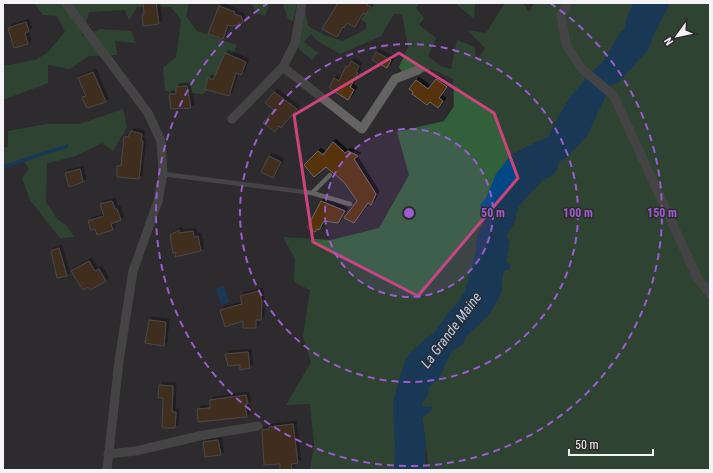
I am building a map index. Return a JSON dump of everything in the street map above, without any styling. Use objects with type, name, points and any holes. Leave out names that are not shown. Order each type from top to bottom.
[{"type":"street","points":[[66,3],[148,113],[161,141],[163,174],[158,201],[133,271],[119,362],[107,470]]},
{"type":"street","points":[[232,120],[283,67],[295,43],[302,3]]},
{"type":"street","points":[[567,3],[561,15],[566,44],[581,68],[613,95],[697,277],[710,294]]},
{"type":"street","points":[[283,67],[362,129],[395,79],[418,70]]},
{"type":"street","points":[[108,454],[136,451],[200,436],[258,426]]},
{"type":"lane","points":[[163,174],[312,193],[350,204]]},
{"type":"lane","points":[[312,193],[330,175]]},
{"type":"highlighted area","points":[[399,53],[494,113],[518,178],[418,296],[313,242],[294,115]]},
{"type":"green space","points":[[34,3],[189,3],[186,16],[197,31],[237,45],[224,75],[203,94],[165,91],[163,68],[176,57],[181,20],[171,7],[137,7],[129,21],[125,10],[89,12],[82,37],[100,29],[131,31],[136,43],[115,41],[117,55],[89,56],[70,69],[48,65],[48,83],[3,100],[3,66],[35,60],[47,53],[65,32],[57,16],[43,15]]},
{"type":"green space","points":[[251,3],[270,3],[265,16],[257,13]]},
{"type":"green space","points":[[283,3],[297,3],[293,21],[288,19]]},
{"type":"green space","points":[[336,3],[419,3],[416,8],[424,18],[419,25],[436,38],[428,56],[442,67],[451,69],[457,40],[475,47],[476,61],[485,48],[467,30],[486,33],[505,3],[523,3],[529,12],[534,3],[710,3],[710,470],[429,470],[422,415],[425,470],[310,470],[314,445],[310,404],[286,405],[311,362],[303,337],[310,290],[294,282],[295,259],[283,237],[331,240],[379,228],[409,175],[397,132],[444,121],[454,106],[453,79],[431,69],[407,79],[399,67],[408,47],[402,14],[394,14],[381,36],[340,54],[316,40],[311,34],[304,42],[318,53],[312,60],[298,48],[305,10],[308,26],[324,35],[343,41],[366,29],[366,23]]},
{"type":"green space","points":[[455,3],[475,3],[474,19]]},
{"type":"green space","points":[[123,109],[127,127],[113,151],[102,143],[73,157],[47,163],[46,202],[57,219],[66,225],[75,237],[60,238],[30,200],[22,178],[29,169],[24,162],[3,167],[3,148],[8,147],[8,131],[46,124],[80,124]]},
{"type":"water","name":"La Grande Maine","points":[[633,3],[670,3],[648,50],[619,82],[611,85],[587,136],[567,157],[559,162],[557,170],[552,176],[543,180],[519,206],[514,224],[506,236],[510,241],[506,262],[511,265],[510,270],[504,270],[502,292],[489,315],[466,337],[463,344],[452,351],[439,378],[428,389],[429,394],[421,405],[427,407],[433,406],[432,410],[422,418],[426,445],[425,461],[428,470],[394,470],[395,451],[393,402],[400,376],[406,359],[410,353],[434,333],[465,291],[476,250],[479,230],[483,226],[484,214],[480,205],[486,198],[496,174],[512,154],[549,136],[554,124],[569,99],[592,71],[603,62],[620,32],[624,30],[626,20]]},
{"type":"water","points":[[224,286],[229,302],[221,305],[216,289]]},
{"type":"building","points":[[143,3],[156,3],[159,24],[143,26]]},
{"type":"building","points":[[338,3],[368,3],[367,5],[371,7],[366,14],[363,13],[355,27],[347,23],[337,37],[322,29]]},
{"type":"building","points":[[219,6],[241,16],[243,22],[239,25],[228,25],[223,39],[208,34]]},
{"type":"building","points":[[26,22],[29,31],[25,33],[28,44],[14,48],[8,28]]},
{"type":"building","points":[[376,52],[391,60],[387,68],[372,60]]},
{"type":"building","points":[[225,53],[246,62],[241,75],[236,73],[229,96],[205,89],[208,78],[213,80]]},
{"type":"building","points":[[351,61],[359,66],[356,72],[358,73],[350,87],[354,90],[348,100],[329,88],[334,78],[339,81],[346,66],[348,67]]},
{"type":"building","points":[[93,72],[106,102],[87,108],[82,97],[86,96],[78,78]]},
{"type":"building","points":[[436,79],[447,87],[439,98],[443,101],[438,108],[430,102],[427,105],[412,94],[413,92],[409,89],[416,80],[428,89]]},
{"type":"building","points":[[187,86],[191,108],[171,109],[169,94],[176,94],[176,87]]},
{"type":"building","points":[[274,92],[297,109],[281,128],[279,126],[275,132],[263,123],[274,110],[265,103]]},
{"type":"building","points":[[131,131],[142,134],[141,141],[143,141],[139,179],[117,177],[117,166],[121,166],[124,137],[128,137]]},
{"type":"building","points":[[333,142],[345,153],[348,151],[358,156],[354,159],[376,194],[371,205],[368,203],[354,223],[344,218],[357,201],[344,182],[326,167],[314,177],[304,165],[318,151],[323,155]]},
{"type":"building","points":[[269,156],[281,162],[273,178],[261,172]]},
{"type":"building","points":[[80,169],[83,182],[69,187],[65,173]]},
{"type":"building","points":[[112,201],[121,220],[111,224],[113,230],[97,235],[95,229],[91,230],[88,221],[104,216],[100,204]]},
{"type":"building","points":[[321,201],[345,211],[338,223],[324,221],[319,230],[317,229],[315,232],[307,228]]},
{"type":"building","points":[[179,230],[180,233],[193,231],[194,237],[198,236],[201,251],[175,257],[176,252],[173,253],[170,235]]},
{"type":"building","points":[[59,248],[67,276],[57,278],[51,251]]},
{"type":"building","points":[[89,261],[95,271],[99,269],[106,281],[90,290],[88,287],[83,290],[71,271]]},
{"type":"building","points":[[259,291],[262,302],[261,320],[256,320],[256,328],[243,328],[243,321],[225,327],[220,310],[242,304],[240,296]]},
{"type":"building","points":[[149,320],[166,322],[164,346],[145,343]]},
{"type":"building","points":[[248,352],[250,368],[240,370],[240,365],[228,366],[225,354]]},
{"type":"building","points":[[159,385],[173,386],[172,412],[176,412],[175,428],[162,428],[163,398],[158,398]]},
{"type":"building","points":[[246,395],[248,404],[245,404],[247,417],[198,422],[197,409],[210,408],[210,400]]},
{"type":"building","points":[[293,424],[298,463],[291,464],[292,470],[280,470],[280,464],[264,465],[262,430],[269,429],[269,427]]},
{"type":"building","points":[[218,440],[221,455],[205,457],[203,442]]},
{"type":"waterway","points":[[3,167],[67,146]]}]
